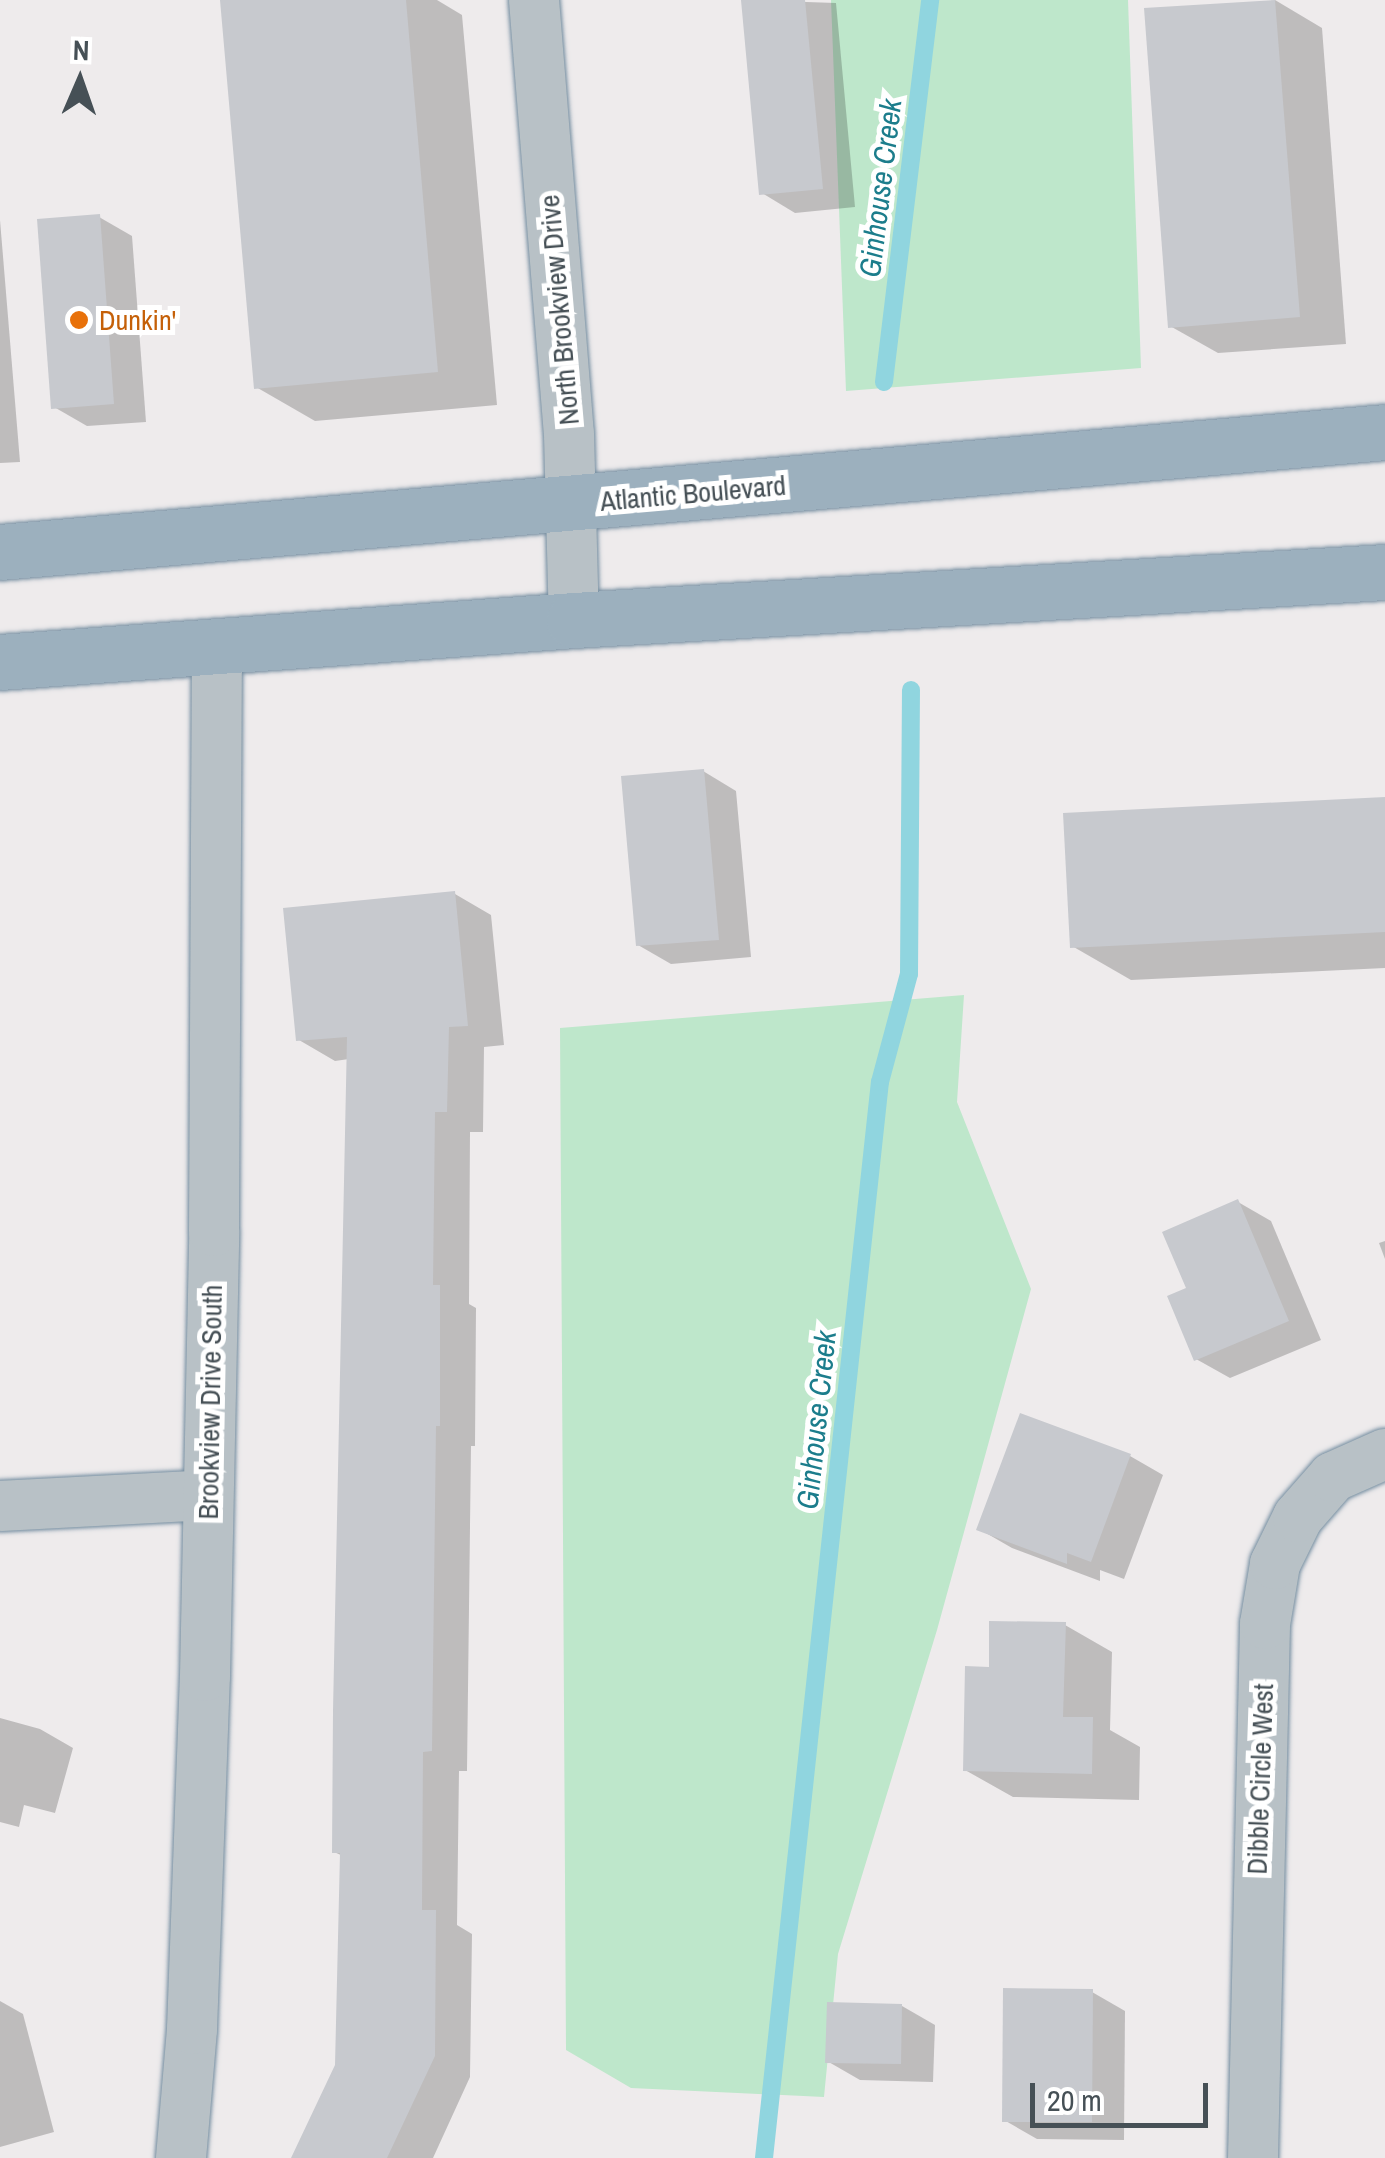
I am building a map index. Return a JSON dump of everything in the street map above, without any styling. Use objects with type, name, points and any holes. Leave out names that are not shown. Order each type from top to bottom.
[{"type":"highway","name":"Atlantic Boulevard","points":[[0,552],[1385,432]]},
{"type":"highway","points":[[0,662],[574,620],[1385,572]]},
{"type":"street","name":"North Brookview Drive","points":[[534,0],[571,504],[574,620]]},
{"type":"street","name":"Brookview Drive South","points":[[180,2158],[192,2029],[206,1676],[214,1231],[217,645]]},
{"type":"street","name":"Dibble Circle West","points":[[1254,2158],[1264,1644],[1275,1564],[1298,1517],[1333,1477],[1385,1454]]},
{"type":"street","points":[[0,1506],[207,1494]]},
{"type":"green space","points":[[831,0],[1128,0],[1141,368],[846,391]]},
{"type":"green space","points":[[964,995],[957,1102],[1031,1289],[937,1630],[838,1954],[824,2097],[631,2088],[566,2050],[560,1028]]},
{"type":"building","points":[[220,0],[406,0],[438,372],[254,389]]},
{"type":"building","points":[[741,0],[805,0],[823,189],[759,195]]},
{"type":"building","points":[[1275,0],[1300,317],[1168,328],[1144,8]]},
{"type":"building","points":[[100,214],[114,404],[51,409],[37,219]]},
{"type":"building","points":[[704,769],[719,940],[636,946],[621,776]]},
{"type":"building","points":[[1385,797],[1385,932],[1070,948],[1063,813]]},
{"type":"building","points":[[455,891],[468,1026],[449,1027],[447,1112],[435,1112],[433,1285],[440,1285],[440,1426],[436,1426],[432,1751],[423,1752],[422,1910],[436,1910],[435,2056],[387,2158],[291,2158],[335,2065],[340,1853],[332,1853],[333,1711],[347,1037],[296,1041],[283,908]]},
{"type":"building","points":[[1238,1199],[1289,1321],[1194,1361],[1167,1296],[1186,1288],[1162,1232]]},
{"type":"building","points":[[1020,1413],[1131,1454],[1091,1562],[1067,1553],[1067,1564],[976,1530]]},
{"type":"building","points":[[989,1621],[1066,1622],[1063,1717],[1093,1717],[1092,1774],[963,1771],[965,1666],[989,1667]]},
{"type":"building","points":[[1003,1988],[1093,1989],[1092,2122],[1002,2122]]},
{"type":"building","points":[[827,2002],[902,2004],[901,2064],[825,2063]]},
{"type":"waterway","name":"Ginhouse Creek","points":[[884,382],[930,0]]},
{"type":"waterway","name":"Ginhouse Creek","points":[[764,2158],[880,1082],[909,974],[911,690]]},
{"type":"place","name":"Dunkin'","points":[[79,320]]}]
